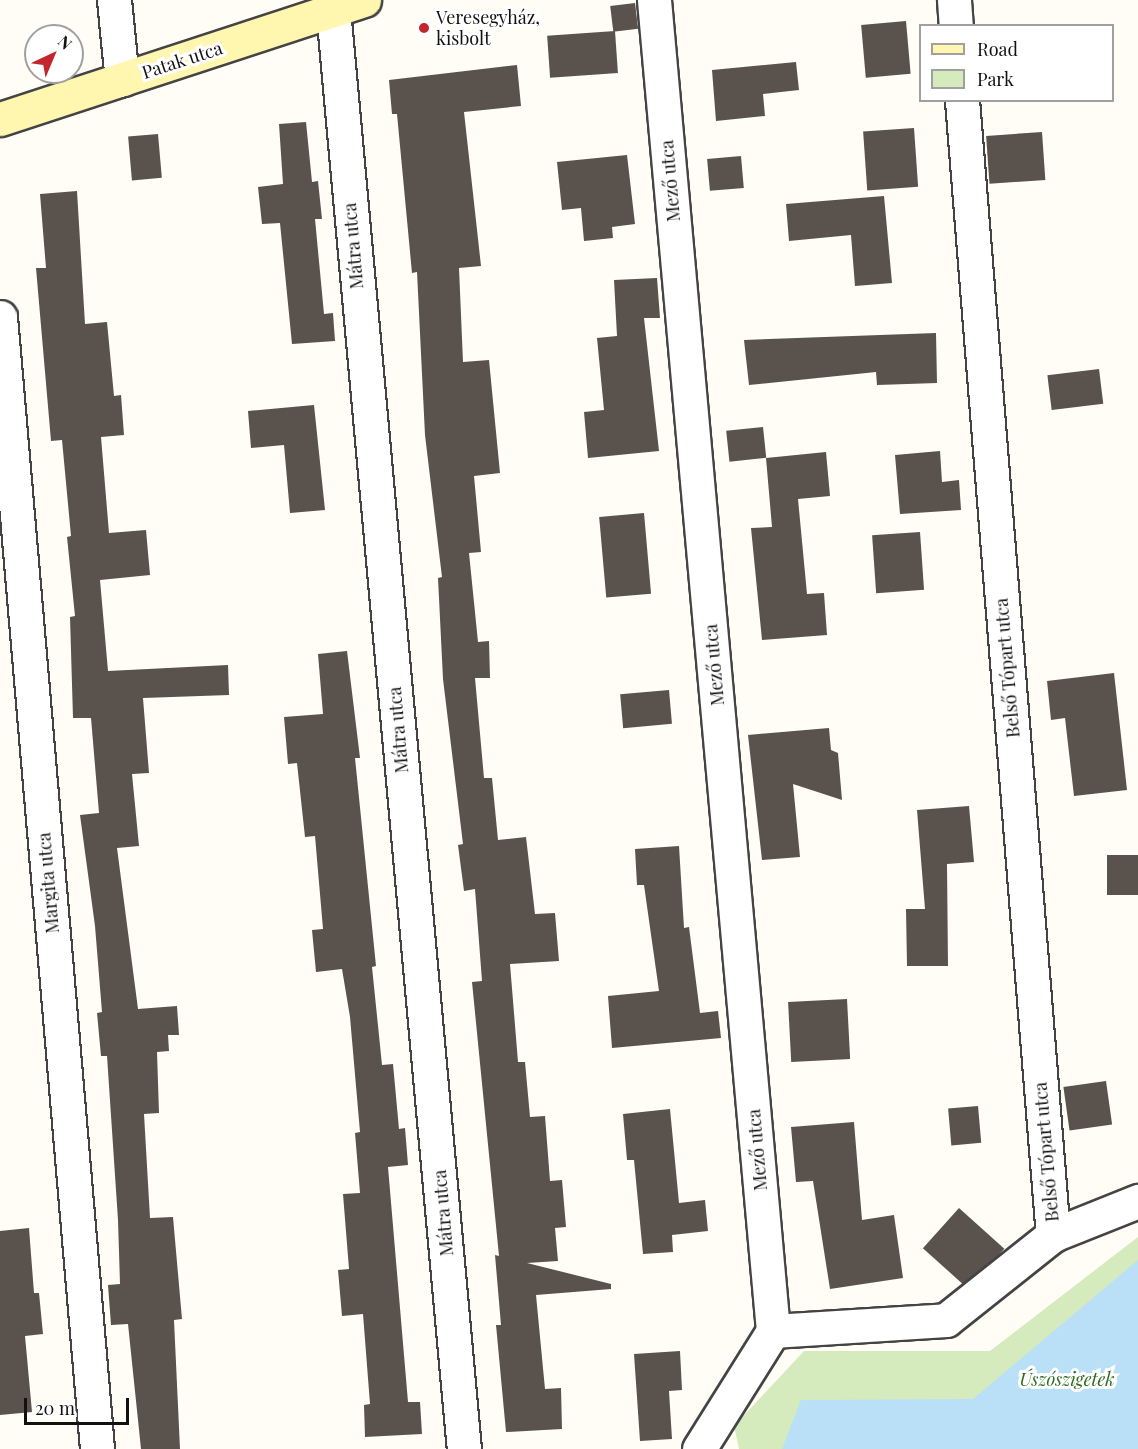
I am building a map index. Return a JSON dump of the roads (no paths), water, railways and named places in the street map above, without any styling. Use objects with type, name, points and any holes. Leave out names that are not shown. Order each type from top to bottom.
[{"type":"street","points":[[114,0],[122,80]]},
{"type":"street","name":"Patak utca","points":[[0,119],[364,0]]},
{"type":"street","name":"Mező utca","points":[[654,0],[773,1331]]},
{"type":"street","points":[[954,0],[956,24]]},
{"type":"street","name":"Mátra utca","points":[[333,10],[464,1449]]},
{"type":"street","name":"Belső Tópart utca","points":[[962,102],[1053,1235]]},
{"type":"street","name":"Margita utca","points":[[0,317],[97,1449]]},
{"type":"street","points":[[699,1449],[773,1331],[946,1320],[1053,1235],[1138,1201]]},
{"type":"water","name":"Úszószigetek","points":[[1138,1260],[1138,1449],[782,1449],[801,1400],[973,1399]]},
{"type":"place","name":"Veresegyház, kisbolt","points":[[424,28]]}]
